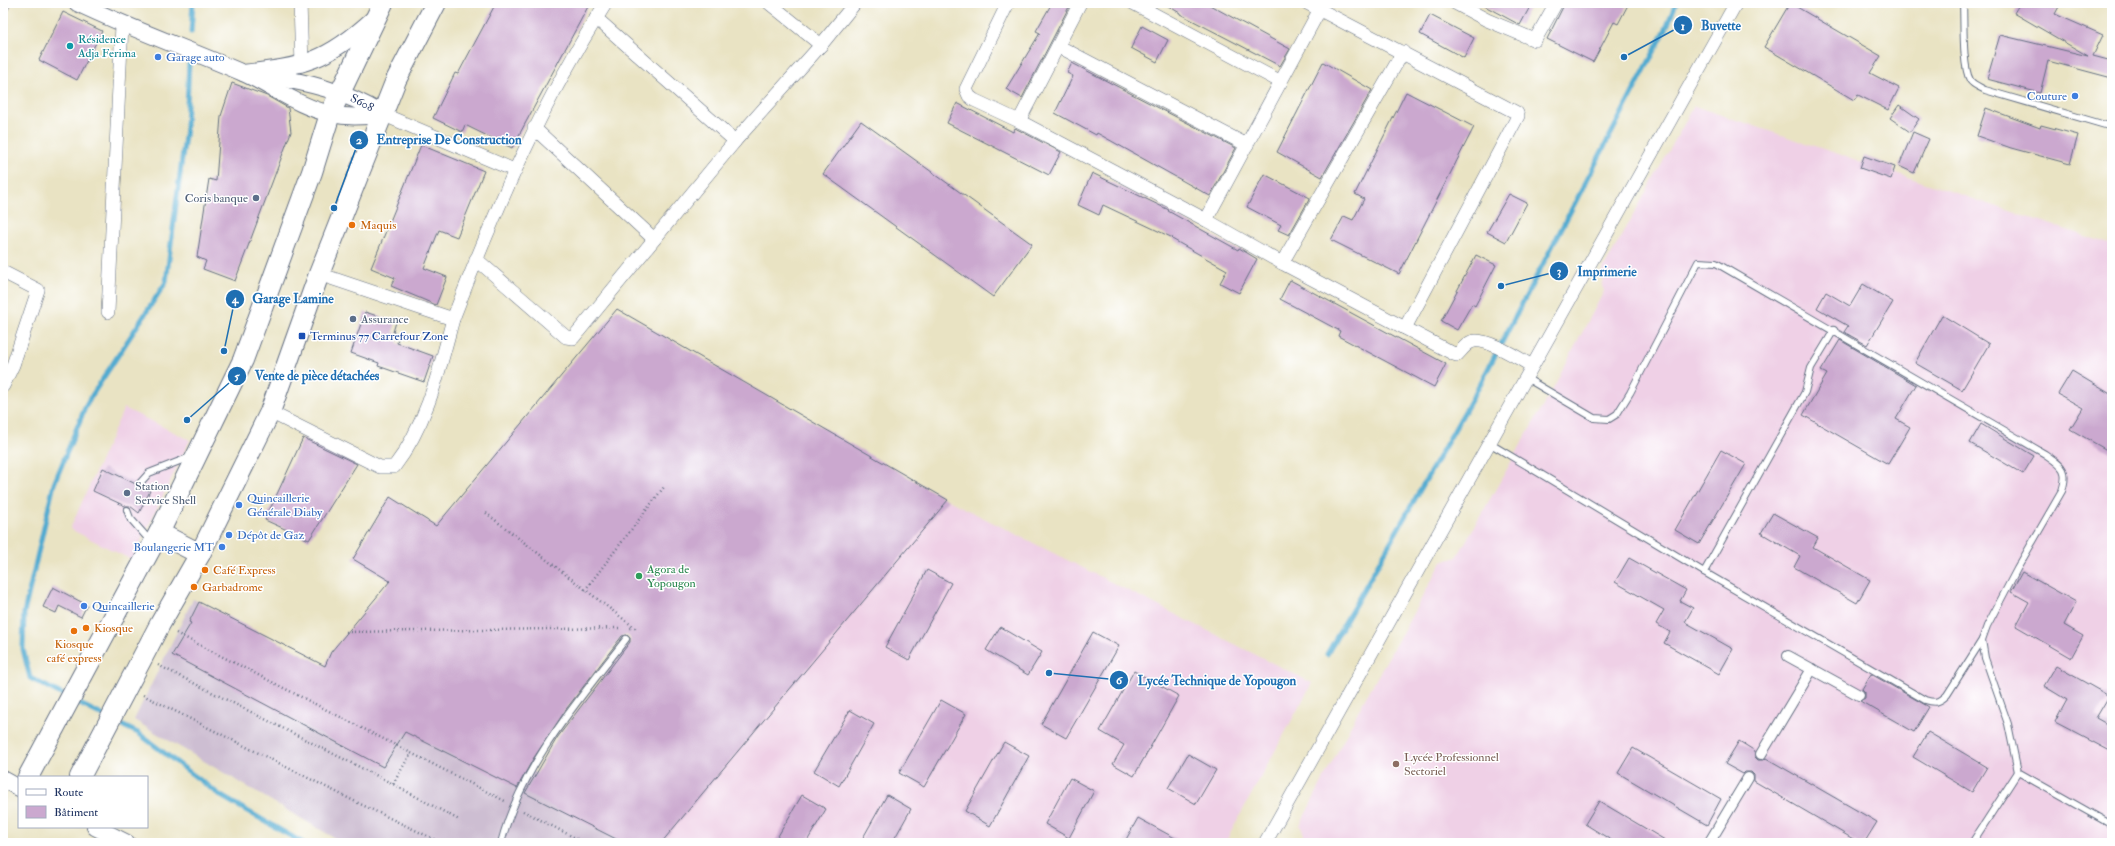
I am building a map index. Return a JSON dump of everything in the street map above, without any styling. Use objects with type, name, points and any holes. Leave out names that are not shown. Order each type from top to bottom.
[{"type":"main road","points":[[81,776],[160,624],[200,554],[270,412],[320,274],[382,114],[396,80],[436,3]]},
{"type":"main road","points":[[29,776],[79,685],[156,539],[243,360],[312,172],[330,114],[379,10]]},
{"type":"main road","points":[[156,539],[200,554]]},
{"type":"street","name":"S608","points":[[76,3],[122,25],[243,73],[307,107],[330,114],[355,118],[382,114]]},
{"type":"street","points":[[300,3],[302,65]]},
{"type":"street","points":[[270,412],[380,467],[394,467],[404,453],[435,387],[453,319],[476,259],[514,170],[534,128],[606,3]]},
{"type":"street","points":[[769,3],[822,46]]},
{"type":"street","points":[[476,259],[570,339],[573,338],[735,141],[822,46],[855,3]]},
{"type":"street","points":[[1008,3],[966,89],[969,96],[974,100],[1019,121],[1456,355],[1470,342],[1492,345],[1532,366]]},
{"type":"street","points":[[1019,121],[1080,3]]},
{"type":"street","points":[[1134,3],[1281,82]]},
{"type":"street","points":[[1307,3],[1517,113],[1518,116],[1405,328]]},
{"type":"street","points":[[1455,3],[1487,20],[1535,40],[1556,3]]},
{"type":"street","points":[[1265,843],[1736,3]]},
{"type":"street","points":[[1206,220],[1320,9]]},
{"type":"street","name":"S608","points":[[243,73],[302,65],[322,57],[348,42],[379,10]]},
{"type":"street","points":[[596,18],[735,141]]},
{"type":"street","points":[[108,312],[122,25]]},
{"type":"street","points":[[1058,46],[1247,145]]},
{"type":"street","points":[[1282,263],[1403,52]]},
{"type":"street","name":"S608","points":[[243,73],[300,81],[340,92],[382,114]]},
{"type":"street","points":[[382,114],[514,170]]},
{"type":"street","points":[[534,128],[654,239]]},
{"type":"street","points":[[3,272],[38,290],[8,363],[3,386]]},
{"type":"street","points":[[320,274],[453,319]]},
{"type":"street","points":[[1788,656],[1859,695]]},
{"type":"street","points":[[1761,754],[1812,669]]},
{"type":"street","points":[[1709,843],[1748,778]]},
{"type":"street","points":[[3,779],[18,788]]},
{"type":"street","points":[[3,784],[18,789]]},
{"type":"street","points":[[96,828],[116,841]]},
{"type":"lane","points":[[1962,3],[1966,69],[1970,81],[1985,90],[2112,127]]},
{"type":"lane","points":[[1489,444],[1704,572],[1925,700],[1935,703],[1941,701],[1947,695],[1982,640],[1987,626],[2007,588],[2062,491],[2066,478],[2062,465],[2046,454],[1716,263],[1698,262],[1618,414],[1609,419],[1594,418],[1526,378]]},
{"type":"lane","points":[[1704,572],[1805,392],[1811,368],[1834,330]]},
{"type":"lane","points":[[140,483],[149,473],[197,454]]},
{"type":"lane","points":[[127,510],[130,518],[156,539]]},
{"type":"lane","points":[[501,843],[507,819],[532,770],[562,722],[626,639]]},
{"type":"lane","points":[[1972,843],[2018,772],[2008,724],[1985,658],[1982,640]]},
{"type":"lane","points":[[2018,772],[2112,825]]},
{"type":"path","points":[[585,590],[664,487]]},
{"type":"path","points":[[346,632],[635,628],[486,513]]},
{"type":"path","points":[[160,624],[585,843]]},
{"type":"path","points":[[143,657],[393,784],[459,820]]},
{"type":"path","points":[[127,688],[442,843]]},
{"type":"path","points":[[393,784],[411,753]]},
{"type":"shaded area","points":[[1694,106],[2112,245],[2112,843],[1299,843],[1304,834],[1300,825],[1362,704],[1442,562],[1457,557],[1551,392],[1604,291],[1601,273]]},
{"type":"shaded area","points":[[124,408],[190,440],[132,560],[70,529]]},
{"type":"shaded area","points":[[948,500],[1312,683],[1225,843],[674,843],[665,838]]},
{"type":"shaded area","points":[[193,599],[674,843],[343,843],[134,720]]},
{"type":"building","points":[[496,3],[590,3],[512,148],[465,125],[462,132],[433,118],[455,73],[458,74]]},
{"type":"building","points":[[1052,3],[1071,3],[1022,98],[1006,89],[1040,33],[1036,31]]},
{"type":"building","points":[[1163,3],[1206,3],[1290,49],[1280,66],[1180,14]]},
{"type":"building","points":[[1479,3],[1532,3],[1520,25]]},
{"type":"building","points":[[1565,3],[1629,3],[1618,24],[1614,22],[1593,62],[1547,39]]},
{"type":"building","points":[[1790,3],[1881,56],[1870,73],[1899,88],[1888,110],[1858,95],[1854,100],[1764,47]]},
{"type":"building","points":[[2020,3],[2061,3],[2055,14],[2103,35],[2093,56],[2112,61],[2112,78],[2048,61],[2040,93],[1987,79],[2000,35],[2088,56],[2014,13]]},
{"type":"building","name":"Résidence Adja Ferima","points":[[63,12],[102,31],[77,80],[39,60]]},
{"type":"building","points":[[1430,15],[1474,38],[1464,58],[1420,34]]},
{"type":"building","points":[[1142,26],[1168,40],[1157,62],[1131,48]]},
{"type":"building","points":[[1323,62],[1372,90],[1322,177],[1277,152]]},
{"type":"building","points":[[1072,63],[1236,148],[1210,196],[1097,133],[1096,135],[1055,113],[1073,76],[1067,73]]},
{"type":"building","points":[[232,83],[267,96],[288,108],[291,132],[235,281],[203,269],[206,261],[197,257],[209,179],[216,181],[221,116]]},
{"type":"building","points":[[1406,92],[1474,127],[1399,274],[1331,240],[1344,216],[1353,220],[1364,199],[1355,194]]},
{"type":"building","points":[[957,103],[1013,132],[1015,128],[1061,152],[1049,175],[947,123]]},
{"type":"building","points":[[1899,105],[1919,119],[1910,132],[1890,118]]},
{"type":"building","points":[[1986,108],[2040,128],[2041,125],[2078,135],[2070,164],[2011,148],[1977,136]]},
{"type":"building","points":[[861,121],[1032,244],[993,297],[823,174]]},
{"type":"building","points":[[1913,132],[1929,139],[1914,173],[1899,166]]},
{"type":"building","points":[[421,145],[484,171],[457,237],[439,230],[424,268],[447,277],[436,305],[391,286],[395,278],[371,268]]},
{"type":"building","points":[[1864,156],[1895,167],[1891,179],[1860,168]]},
{"type":"building","points":[[1092,173],[1169,210],[1168,211],[1257,259],[1239,293],[1220,283],[1227,270],[1172,239],[1173,238],[1103,205],[1099,215],[1078,205]]},
{"type":"building","points":[[1264,174],[1310,198],[1289,235],[1278,230],[1281,225],[1247,207]]},
{"type":"building","points":[[1509,194],[1527,203],[1506,242],[1487,232]]},
{"type":"building","points":[[1476,255],[1496,265],[1475,306],[1472,304],[1457,330],[1441,321]]},
{"type":"building","points":[[1290,280],[1446,364],[1434,387],[1338,336],[1340,331],[1280,299]]},
{"type":"building","points":[[1863,284],[1893,302],[1867,345],[1844,332],[1848,326],[1817,308],[1826,292],[1850,306]]},
{"type":"building","name":"Agora de Yopougon","points":[[617,309],[948,500],[661,843],[624,843],[525,793],[557,738],[630,642],[630,638],[627,635],[622,636],[567,708],[533,759],[517,788],[405,732],[383,767],[172,655],[191,623],[189,622],[199,602],[325,666],[331,652],[390,581],[353,559],[390,497],[436,526]]},
{"type":"building","points":[[365,312],[396,322],[393,332],[399,335],[397,343],[433,356],[424,382],[378,366],[379,363],[351,353]]},
{"type":"building","points":[[1942,315],[1989,344],[1962,390],[1915,363]]},
{"type":"building","points":[[1840,340],[1916,385],[1896,419],[1910,427],[1888,464],[1803,415],[1827,374],[1821,371]]},
{"type":"building","points":[[2072,371],[2112,395],[2112,453],[2070,429],[2083,408],[2058,394]]},
{"type":"building","points":[[1981,424],[2034,456],[2023,474],[1970,443]]},
{"type":"building","points":[[303,438],[357,464],[309,540],[265,520]]},
{"type":"building","points":[[1721,450],[1746,464],[1699,544],[1675,530]]},
{"type":"building","points":[[103,468],[150,491],[139,513],[130,506],[125,506],[93,491]]},
{"type":"building","points":[[1773,513],[1818,538],[1813,547],[1870,580],[1857,603],[1794,567],[1800,556],[1761,533]]},
{"type":"building","points":[[1629,558],[1686,590],[1680,601],[1693,608],[1685,622],[1733,649],[1719,674],[1664,643],[1670,632],[1656,624],[1664,610],[1615,582]]},
{"type":"building","points":[[927,570],[951,583],[909,660],[885,647]]},
{"type":"building","points":[[2022,572],[2076,602],[2064,625],[2083,636],[2071,658],[2016,626],[2029,602],[2011,592]]},
{"type":"building","points":[[53,587],[87,605],[81,617],[59,606],[56,613],[43,607]]},
{"type":"building","points":[[1000,627],[1042,652],[1028,675],[986,650]]},
{"type":"building","points":[[1093,632],[1119,646],[1066,738],[1041,724]]},
{"type":"building","points":[[2056,666],[2109,696],[2096,718],[2112,727],[2112,752],[2055,722],[2067,700],[2044,686]]},
{"type":"building","points":[[1134,671],[1179,696],[1134,776],[1113,764],[1124,745],[1100,731]]},
{"type":"building","points":[[1871,674],[1929,707],[1914,732],[1860,701],[1865,698],[1865,692],[1862,689]]},
{"type":"building","points":[[941,700],[966,714],[924,787],[899,773]]},
{"type":"building","points":[[850,710],[874,724],[839,786],[814,771]]},
{"type":"building","points":[[1928,732],[1987,767],[1972,792],[1913,757]]},
{"type":"building","points":[[1739,741],[1755,751],[1755,757],[1758,760],[1764,760],[1766,758],[1877,822],[1864,843],[1860,843],[1754,781],[1754,775],[1751,772],[1745,772],[1743,774],[1725,764]]},
{"type":"building","points":[[1004,742],[1029,756],[990,826],[965,811]]},
{"type":"building","points":[[1633,748],[1721,799],[1707,825],[1618,773]]},
{"type":"building","points":[[1188,754],[1216,770],[1196,804],[1168,788]]},
{"type":"building","points":[[1070,778],[1094,791],[1069,838],[1045,824]]},
{"type":"building","points":[[802,795],[826,809],[806,843],[774,843]]},
{"type":"building","points":[[887,795],[911,809],[892,843],[860,843]]},
{"type":"building","points":[[1599,801],[1670,843],[1616,843],[1585,824]]},
{"type":"building","points":[[1138,818],[1184,843],[1124,843]]},
{"type":"waterway","points":[[191,32],[193,3]]},
{"type":"waterway","points":[[1327,654],[1478,388],[1666,29],[1676,3]]},
{"type":"waterway","points":[[67,697],[30,678],[23,649],[24,613],[54,484],[87,403],[166,282],[186,128],[189,62]]},
{"type":"waterway","points":[[74,701],[106,717]]},
{"type":"waterway","points":[[113,721],[138,733],[221,796],[303,843]]},
{"type":"place","name":"Résidence Adja Ferima","points":[[70,46]]},
{"type":"place","name":"Garage auto","points":[[158,57]]},
{"type":"place","name":"Buvette","points":[[1624,57]]},
{"type":"place","name":"Couture","points":[[2075,96]]},
{"type":"place","name":"Coris banque","points":[[256,198]]},
{"type":"place","name":"Entreprise De Construction","points":[[334,208]]},
{"type":"place","name":"Maquis","points":[[352,225]]},
{"type":"place","name":"Imprimerie","points":[[1501,286]]},
{"type":"place","name":"Assurance","points":[[353,319]]},
{"type":"place","name":"Terminus 77 Carrefour Zone","points":[[302,336]]},
{"type":"place","name":"Garage Lamine","points":[[224,351]]},
{"type":"place","name":"Vente de pièce détachées","points":[[187,420]]},
{"type":"place","name":"Station Service Shell","points":[[127,493]]},
{"type":"place","name":"Quincaillerie Générale Diaby","points":[[239,505]]},
{"type":"place","name":"Dépôt de Gaz","points":[[229,535]]},
{"type":"place","name":"Boulangerie MT","points":[[222,547]]},
{"type":"place","name":"Café Express","points":[[205,570]]},
{"type":"place","name":"Agora de Yopougon","points":[[639,576]]},
{"type":"place","name":"Garbadrome","points":[[194,587]]},
{"type":"place","name":"Quincaillerie","points":[[84,606]]},
{"type":"place","name":"Kiosque","points":[[86,628]]},
{"type":"place","name":"Kiosque café express","points":[[74,631]]},
{"type":"place","name":"Lycée Technique de Yopougon","points":[[1049,673]]},
{"type":"place","name":"Lycée Professionnel Sectoriel","points":[[1396,764]]}]
